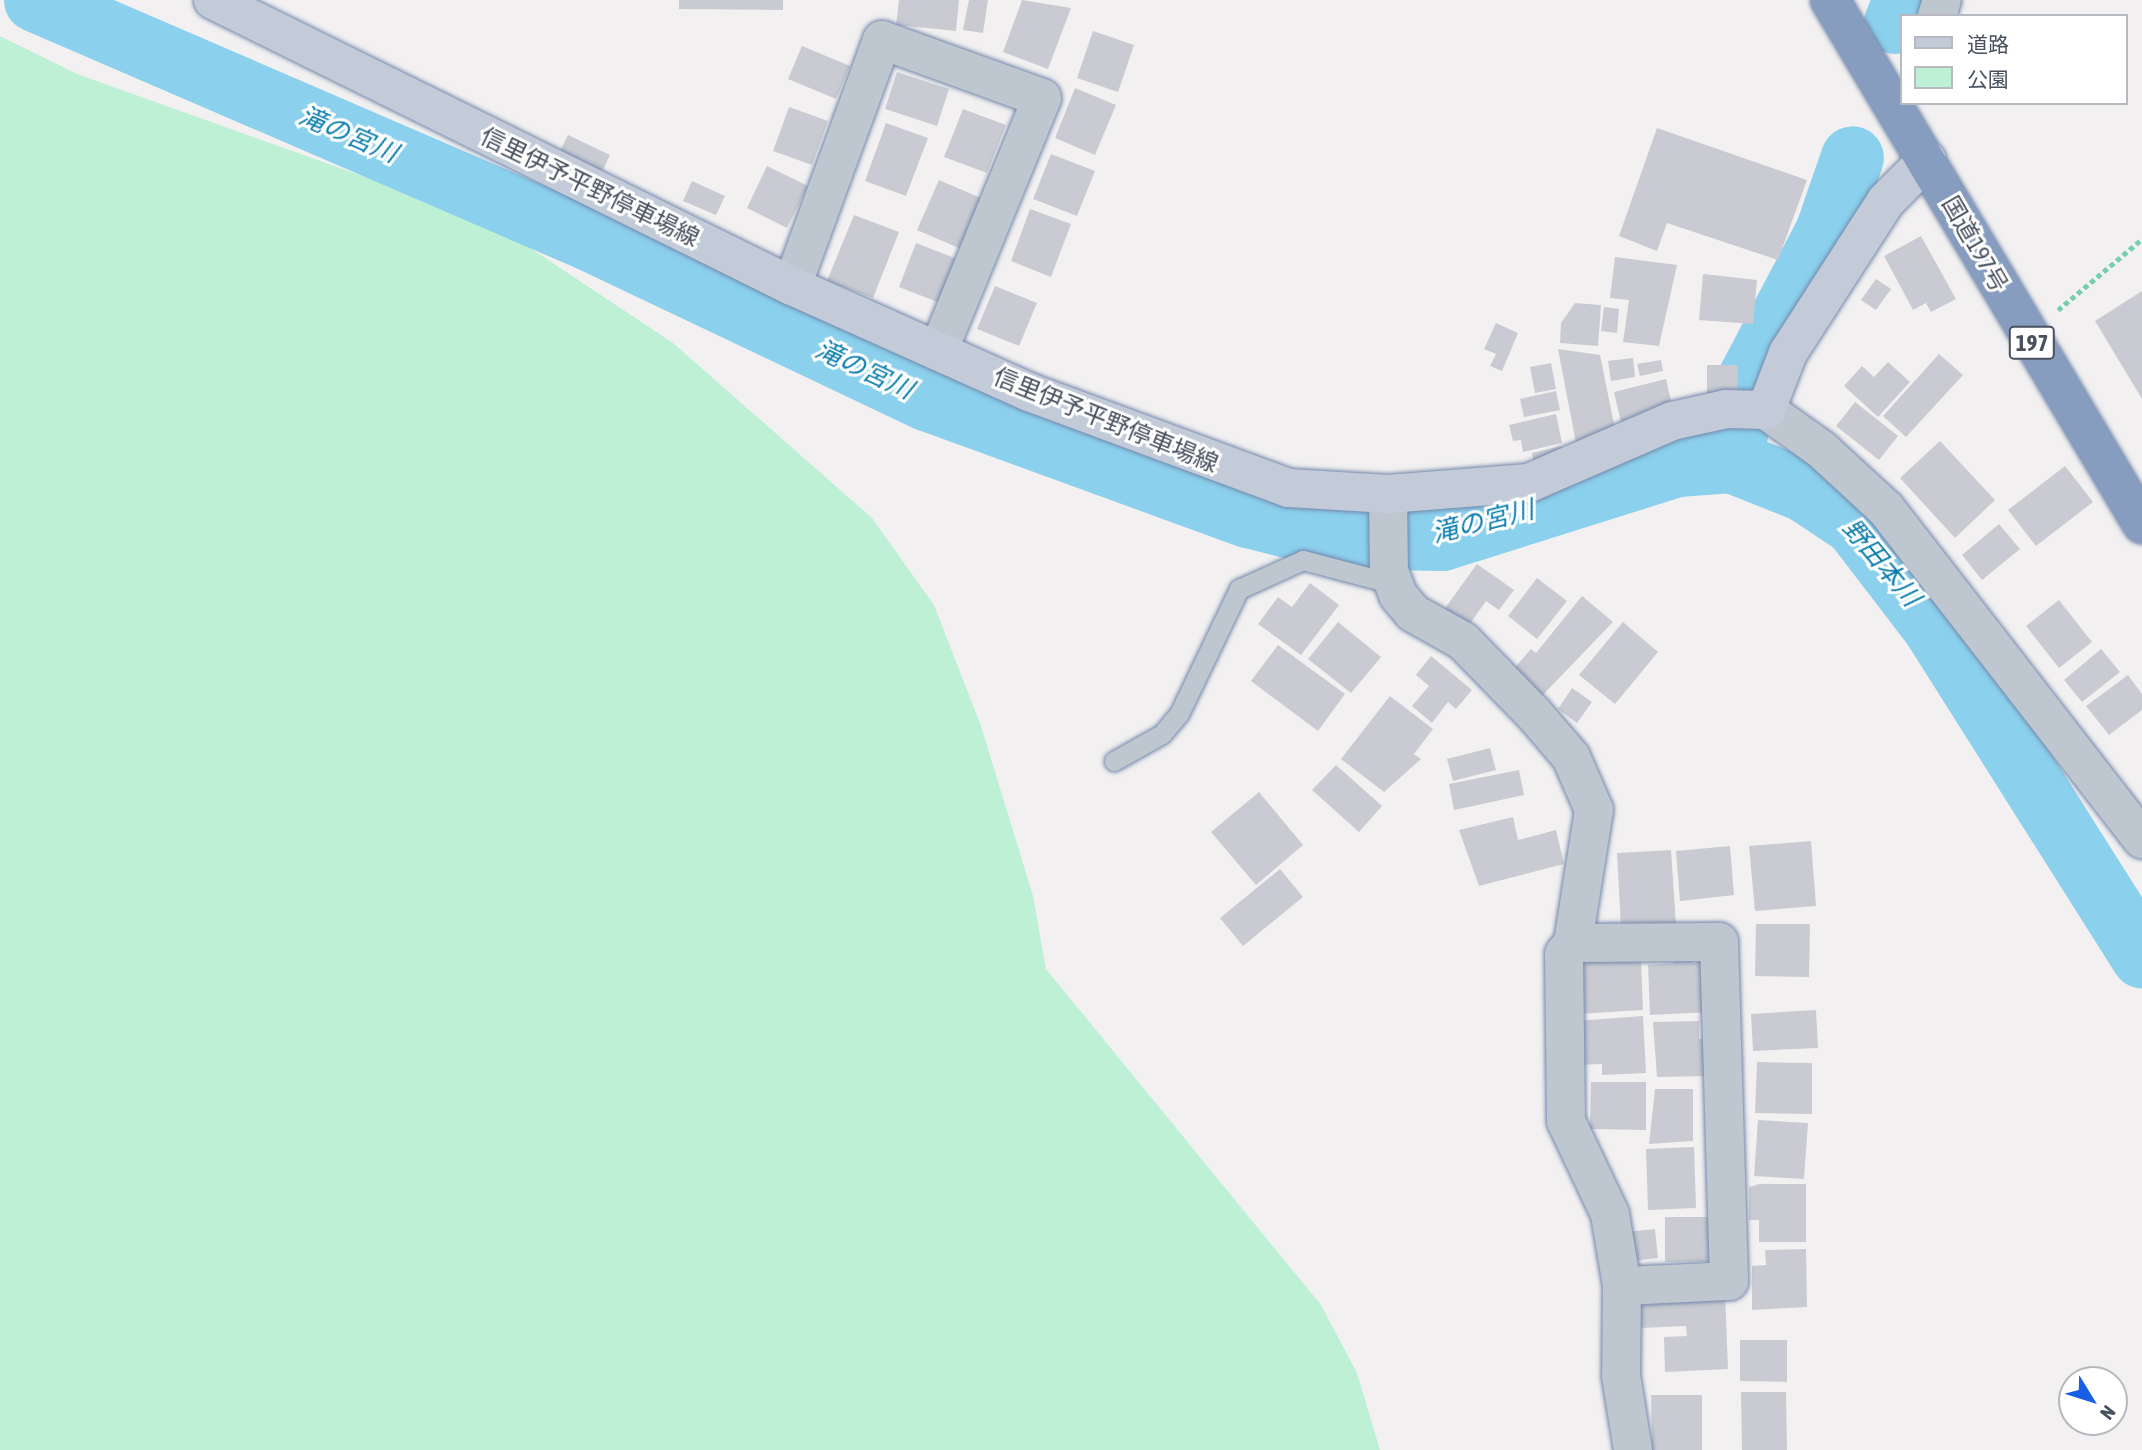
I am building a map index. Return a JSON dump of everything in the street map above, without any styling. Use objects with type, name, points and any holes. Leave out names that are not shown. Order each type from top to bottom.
[{"type":"highway","name":"国道197号","points":[[1830,0],[1900,103]]},
{"type":"highway","name":"国道197号","points":[[1907,113],[1927,160],[2028,336],[2142,524]]},
{"type":"main road","name":"信里伊予平野停車場線","points":[[213,0],[792,286],[938,351],[1210,463],[1289,488],[1388,500],[1529,483],[1672,421],[1726,409],[1766,411]]},
{"type":"main road","points":[[1766,411],[1788,353],[1838,275],[1886,201],[1927,160]]},
{"type":"street","points":[[792,286],[882,40],[1042,98],[938,351]]},
{"type":"street","points":[[1766,411],[1830,457],[1886,509],[2142,839]]},
{"type":"street","points":[[1388,500],[1392,577],[1413,613],[1463,641],[1571,757],[1594,810],[1573,943],[1564,954],[1566,1121],[1610,1213],[1622,1286],[1621,1376],[1633,1450]]},
{"type":"street","points":[[1573,943],[1719,942],[1728,1280],[1622,1286]]},
{"type":"lane","points":[[1114,761],[1162,734],[1179,714],[1239,589],[1303,560],[1392,577]]},
{"type":"path","points":[[2028,336],[2142,239]]},
{"type":"green space","points":[[0,36],[77,74],[491,222],[673,343],[872,518],[934,605],[981,726],[1033,896],[1046,969],[1321,1305],[1357,1373],[1380,1450],[0,1450]]},
{"type":"building","points":[[679,0],[783,0],[783,10],[679,9]]},
{"type":"building","points":[[899,0],[959,0],[956,31],[896,25]]},
{"type":"building","points":[[969,0],[988,0],[983,33],[963,30]]},
{"type":"building","points":[[1022,0],[1071,8],[1048,69],[1003,52]]},
{"type":"building","points":[[1093,31],[1134,45],[1118,92],[1077,78]]},
{"type":"building","points":[[802,46],[850,66],[836,99],[788,79]]},
{"type":"building","points":[[897,72],[949,89],[937,126],[885,109]]},
{"type":"building","points":[[1075,88],[1116,105],[1095,155],[1055,138]]},
{"type":"building","points":[[789,107],[828,121],[812,165],[773,151]]},
{"type":"building","points":[[963,109],[1006,125],[987,173],[944,157]]},
{"type":"building","points":[[886,123],[928,138],[906,196],[865,181]]},
{"type":"building","points":[[1657,128],[1807,180],[1778,260],[1667,223],[1657,251],[1619,236]]},
{"type":"building","points":[[568,135],[610,155],[600,176],[558,155]]},
{"type":"building","points":[[1051,154],[1095,171],[1077,216],[1033,199]]},
{"type":"building","points":[[767,166],[808,186],[787,228],[747,208]]},
{"type":"building","points":[[939,180],[983,199],[961,249],[917,230]]},
{"type":"building","points":[[692,181],[725,196],[716,215],[683,201]]},
{"type":"building","points":[[1030,209],[1071,224],[1051,277],[1011,261]]},
{"type":"building","points":[[854,215],[899,232],[873,298],[827,281]]},
{"type":"building","points":[[1921,236],[1956,299],[1931,312],[1926,303],[1913,310],[1884,256]]},
{"type":"building","points":[[916,243],[957,259],[940,303],[899,287]]},
{"type":"building","points":[[1615,257],[1677,265],[1659,346],[1623,342],[1629,300],[1610,298]]},
{"type":"building","points":[[1703,274],[1757,280],[1753,324],[1699,320]]},
{"type":"building","points":[[1876,279],[1891,289],[1876,310],[1861,300]]},
{"type":"building","points":[[995,286],[1037,303],[1019,346],[977,329]]},
{"type":"building","points":[[2142,291],[2142,399],[2095,321]]},
{"type":"building","points":[[1575,303],[1601,305],[1598,346],[1560,343],[1561,323]]},
{"type":"building","points":[[1604,307],[1619,309],[1617,333],[1601,331]]},
{"type":"building","points":[[1496,323],[1518,333],[1502,371],[1490,366],[1496,354],[1484,349]]},
{"type":"building","points":[[1558,349],[1600,355],[1616,434],[1576,443]]},
{"type":"building","points":[[1939,354],[1963,375],[1906,437],[1883,416]]},
{"type":"building","points":[[1633,358],[1635,377],[1611,381],[1608,361]]},
{"type":"building","points":[[1661,360],[1663,371],[1640,376],[1637,364]]},
{"type":"building","points":[[1888,362],[1910,382],[1878,417],[1844,386],[1862,366],[1874,377]]},
{"type":"building","points":[[1551,363],[1556,389],[1535,393],[1530,367]]},
{"type":"building","points":[[1707,365],[1738,365],[1737,401],[1707,400]]},
{"type":"building","points":[[1666,379],[1675,418],[1623,431],[1614,392]]},
{"type":"building","points":[[1556,391],[1560,410],[1524,417],[1520,399]]},
{"type":"building","points":[[1855,402],[1898,436],[1879,460],[1836,426]]},
{"type":"building","points":[[1556,414],[1562,443],[1523,452],[1521,440],[1513,441],[1509,425]]},
{"type":"building","points":[[1940,441],[1995,500],[1955,538],[1900,478]]},
{"type":"building","points":[[1561,446],[1565,461],[1535,468],[1532,453]]},
{"type":"building","points":[[2065,466],[2093,502],[2036,546],[2008,510]]},
{"type":"building","points":[[1999,524],[2020,549],[1982,580],[1962,555]]},
{"type":"building","points":[[1477,564],[1514,590],[1499,610],[1486,601],[1467,628],[1443,611]]},
{"type":"building","points":[[1537,578],[1567,601],[1537,639],[1508,616]]},
{"type":"building","points":[[1310,583],[1339,605],[1301,655],[1258,624],[1278,597],[1292,607]]},
{"type":"building","points":[[1582,596],[1613,622],[1538,700],[1511,672],[1531,649],[1536,653]]},
{"type":"building","points":[[2059,600],[2092,642],[2059,668],[2026,626]]},
{"type":"building","points":[[1338,622],[1381,657],[1351,693],[1308,659]]},
{"type":"building","points":[[1623,622],[1658,652],[1615,704],[1579,675]]},
{"type":"building","points":[[1278,645],[1345,694],[1318,731],[1251,681]]},
{"type":"building","points":[[2101,649],[2120,672],[2082,702],[2064,680]]},
{"type":"building","points":[[1431,656],[1472,690],[1456,709],[1448,702],[1432,723],[1412,706],[1429,686],[1416,675]]},
{"type":"building","points":[[2128,675],[2142,694],[2142,710],[2109,735],[2086,706]]},
{"type":"building","points":[[1572,688],[1592,702],[1577,723],[1558,709]]},
{"type":"building","points":[[1390,696],[1433,729],[1414,754],[1421,759],[1384,792],[1341,759]]},
{"type":"building","points":[[1490,748],[1496,770],[1453,781],[1447,759]]},
{"type":"building","points":[[1336,765],[1382,806],[1359,832],[1312,790]]},
{"type":"building","points":[[1519,770],[1524,795],[1454,810],[1449,784]]},
{"type":"building","points":[[1259,792],[1303,845],[1256,885],[1211,832]]},
{"type":"building","points":[[1513,817],[1518,840],[1556,830],[1564,864],[1479,886],[1459,830]]},
{"type":"building","points":[[1811,841],[1816,906],[1755,911],[1749,846]]},
{"type":"building","points":[[1730,846],[1734,895],[1680,901],[1676,851]]},
{"type":"building","points":[[1671,850],[1676,925],[1621,928],[1617,853]]},
{"type":"building","points":[[1280,869],[1303,897],[1243,946],[1220,918]]},
{"type":"building","points":[[1756,924],[1810,924],[1809,977],[1755,976]]},
{"type":"building","points":[[1673,950],[1691,950],[1692,963],[1711,962],[1713,1012],[1650,1015],[1648,965],[1674,963]]},
{"type":"building","points":[[1583,954],[1641,961],[1643,1010],[1578,1014],[1576,964],[1583,964]]},
{"type":"building","points":[[1816,1010],[1818,1048],[1753,1051],[1751,1014]]},
{"type":"building","points":[[1643,1016],[1646,1073],[1602,1075],[1602,1064],[1577,1065],[1575,1021]]},
{"type":"building","points":[[1699,1021],[1699,1039],[1712,1039],[1713,1076],[1657,1077],[1653,1022]]},
{"type":"building","points":[[1757,1062],[1812,1063],[1812,1114],[1755,1113]]},
{"type":"building","points":[[1591,1082],[1646,1082],[1646,1130],[1590,1129]]},
{"type":"building","points":[[1655,1089],[1693,1089],[1693,1141],[1649,1144]]},
{"type":"building","points":[[1758,1120],[1808,1123],[1804,1179],[1754,1176]]},
{"type":"building","points":[[1694,1147],[1696,1208],[1648,1210],[1646,1149]]},
{"type":"building","points":[[1759,1184],[1806,1184],[1806,1242],[1759,1242],[1759,1220],[1749,1220],[1749,1187]]},
{"type":"building","points":[[1665,1217],[1715,1217],[1715,1261],[1665,1262]]},
{"type":"building","points":[[1655,1229],[1658,1258],[1631,1261],[1627,1232]]},
{"type":"building","points":[[1806,1249],[1807,1307],[1752,1310],[1752,1266],[1766,1265],[1765,1250]]},
{"type":"building","points":[[1725,1293],[1728,1369],[1665,1372],[1664,1337],[1687,1336],[1686,1326],[1641,1328],[1640,1296]]},
{"type":"building","points":[[1740,1340],[1787,1340],[1787,1382],[1740,1381]]},
{"type":"building","points":[[1741,1392],[1786,1392],[1787,1450],[1742,1450]]},
{"type":"building","points":[[1651,1395],[1702,1395],[1702,1450],[1652,1450]]},
{"type":"waterway","name":"滝の宮川","points":[[35,0],[589,239],[926,399],[1248,516],[1331,537],[1442,539],[1677,465],[1731,461],[1804,490],[1855,524],[1933,626],[2142,957]]},
{"type":"waterway","name":"野田本川","points":[[1895,22],[1904,0]]},
{"type":"waterway","name":"野田本川","points":[[1731,461],[1745,385],[1826,232],[1852,157]]}]
